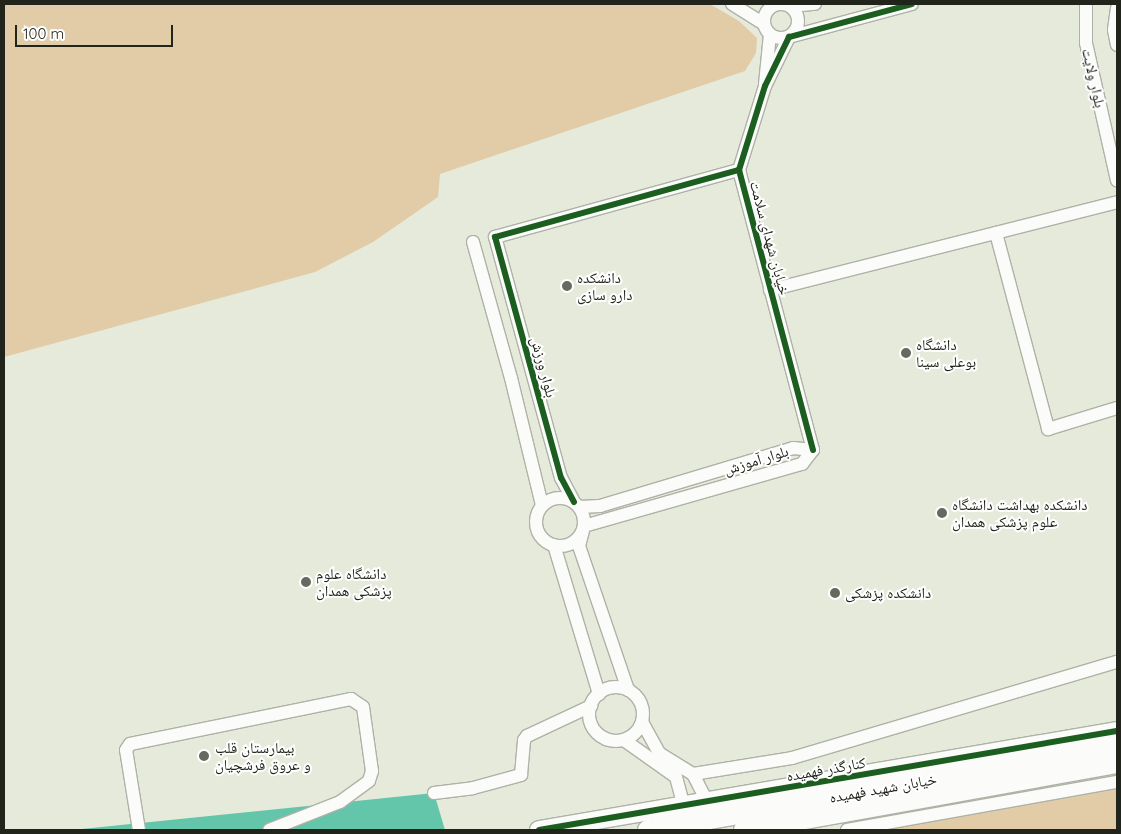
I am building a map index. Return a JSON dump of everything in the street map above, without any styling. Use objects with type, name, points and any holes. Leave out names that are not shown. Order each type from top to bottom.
[{"type":"main road","name":"خیابان شهید فهمیده","points":[[648,830],[709,810],[1117,747]]},
{"type":"main road","name":"خیابان شهید فهمیده","points":[[744,830],[1117,763]]},
{"type":"street","points":[[732,4],[779,38],[789,37],[912,4]]},
{"type":"street","points":[[767,29],[765,14],[770,5],[815,4]]},
{"type":"street","name":"بلوار ولایت","points":[[1086,4],[1086,43],[1117,181]]},
{"type":"street","points":[[789,37],[798,24],[797,14],[790,5]]},
{"type":"street","name":"بلوار ولایت","points":[[1117,8],[1114,30],[1117,45]]},
{"type":"street","name":"خیابان شهدای سلامت","points":[[765,86],[767,29]]},
{"type":"street","name":"خیابان شهدای سلامت","points":[[789,37],[765,86],[739,170],[813,450]]},
{"type":"street","name":"بلوار ورزش","points":[[577,505],[561,478],[495,237],[739,170]]},
{"type":"street","points":[[770,290],[1117,202]]},
{"type":"street","points":[[996,233],[1048,429],[1117,408]]},
{"type":"street","points":[[472,242],[511,378],[542,505]]},
{"type":"street","name":"بلوار آموزش","points":[[577,505],[600,506],[793,448],[813,450]]},
{"type":"street","name":"بلوار آموزش","points":[[583,529],[724,485],[802,464],[813,450]]},
{"type":"street","points":[[720,471],[724,485]]},
{"type":"street","points":[[583,529],[568,545],[554,545],[546,542],[536,529],[537,512],[542,505],[554,498],[577,505],[583,529],[578,546],[628,690],[639,700],[642,722],[659,753],[693,774],[709,810]]},
{"type":"street","points":[[554,545],[599,694]]},
{"type":"street","points":[[693,774],[792,758],[1117,662]]},
{"type":"street","points":[[434,793],[473,788],[522,775],[524,740],[527,736],[591,706],[599,694],[613,688],[628,690]]},
{"type":"street","points":[[139,830],[126,750],[130,744],[351,699],[363,707],[372,770],[369,781],[340,802],[269,830]]},
{"type":"street","points":[[591,706],[591,723],[594,730],[608,740],[624,740],[632,736],[642,722]]},
{"type":"street","name":"کنارگذر فهمیده","points":[[539,830],[684,806],[709,810],[1117,731]]},
{"type":"street","points":[[624,740],[676,777],[684,806]]},
{"type":"street","points":[[847,830],[1117,782]]},
{"type":"shaded area","points":[[4,4],[710,4],[739,21],[757,38],[756,53],[745,71],[440,174],[438,197],[373,242],[315,272],[4,357]]},
{"type":"shaded area","points":[[1117,789],[1117,830],[880,830]]},
{"type":"shaded area","points":[[434,793],[445,830],[72,830]]},
{"type":"cycle path","points":[[813,450],[739,170],[765,86],[789,37],[912,4]]},
{"type":"cycle path","points":[[574,502],[561,478],[495,237],[739,170]]},
{"type":"cycle path","points":[[539,830],[1117,731]]},
{"type":"place","name":"دانشکده دارو سازی","points":[[567,286]]},
{"type":"place","name":"دانشگاه بوعلی سینا","points":[[906,353]]},
{"type":"place","name":"دانشکده بهداشت دانشگاه علوم پزشکی همدان","points":[[942,513]]},
{"type":"place","name":"دانشگاه علوم پزشکی همدان","points":[[306,582]]},
{"type":"place","name":"دانشکده پزشکی","points":[[835,593]]},
{"type":"place","name":"بیمارستان قلب و عروق فرشچیان","points":[[204,756]]}]
